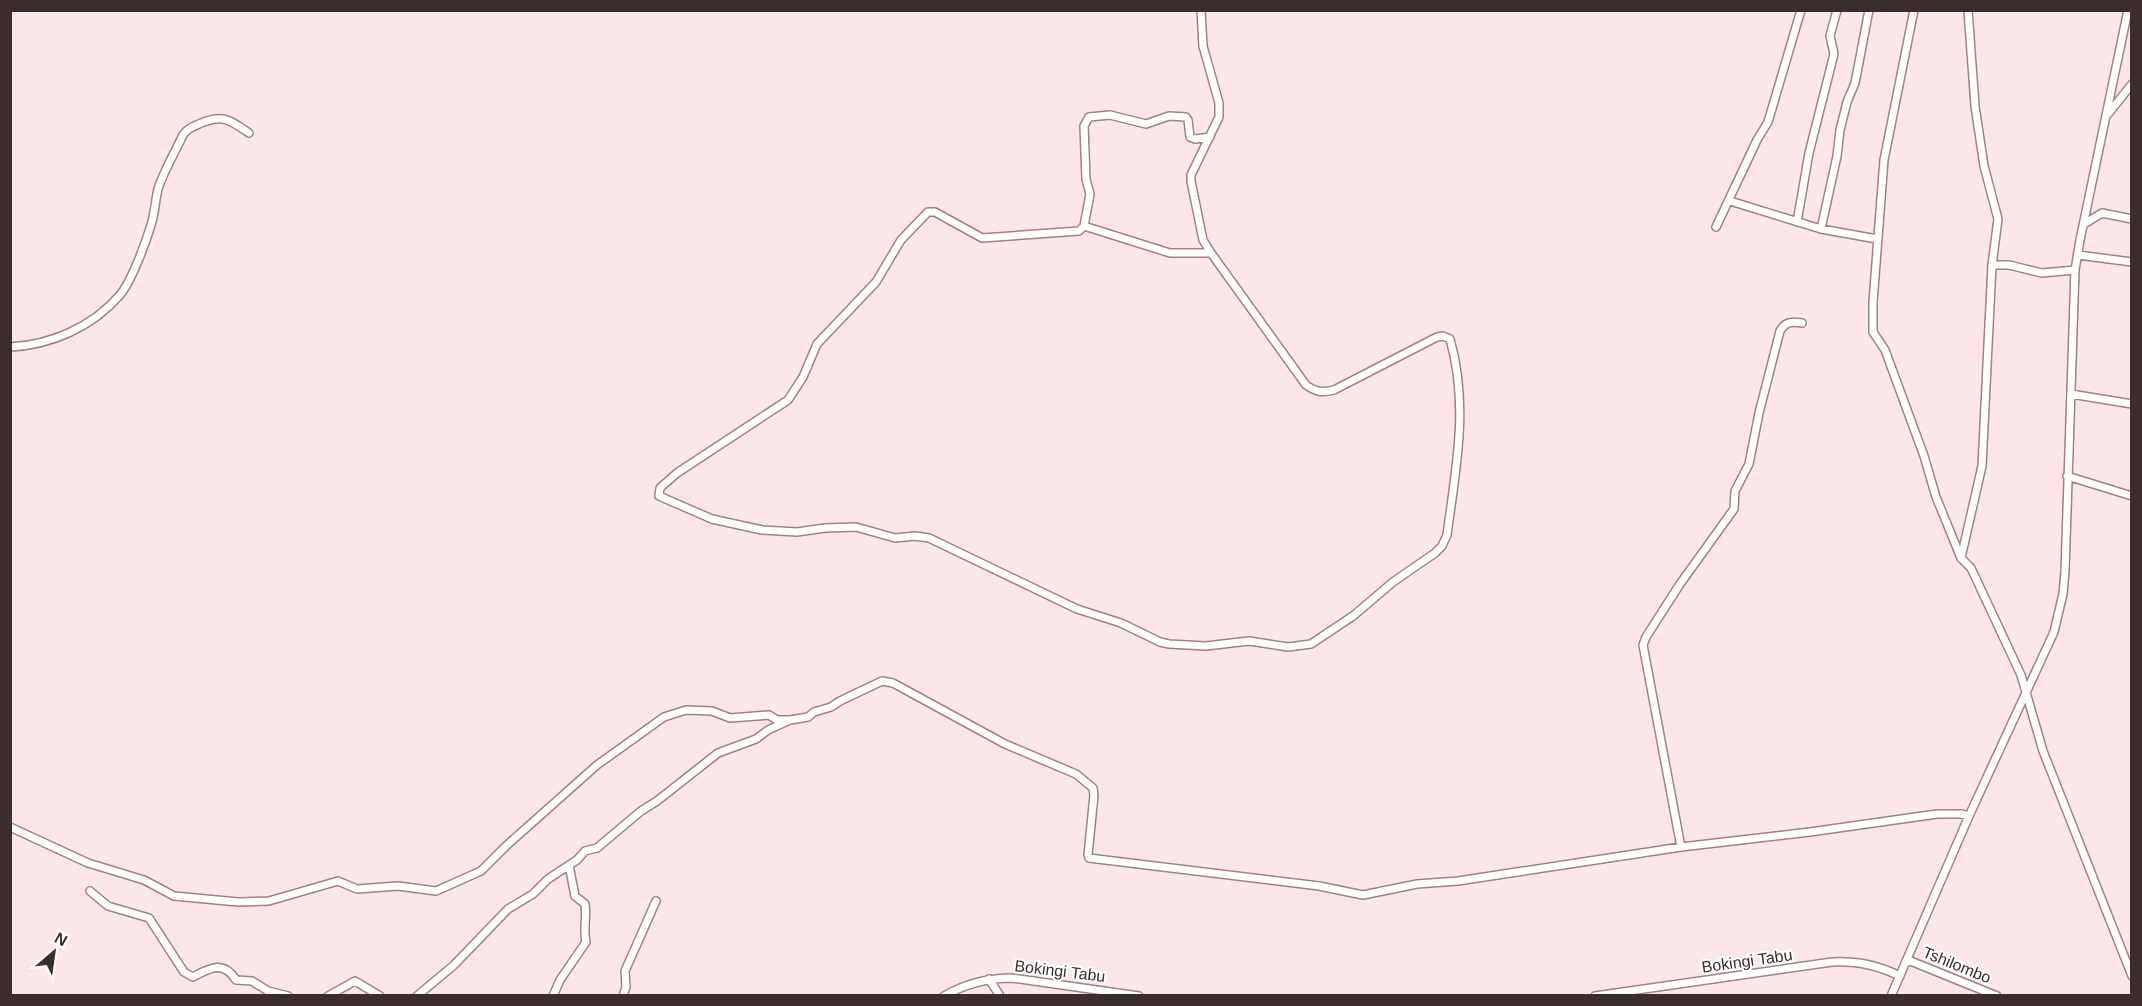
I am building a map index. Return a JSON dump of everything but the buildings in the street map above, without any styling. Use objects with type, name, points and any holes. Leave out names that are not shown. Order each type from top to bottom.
[{"type":"street","points":[[1201,10],[1203,46],[1219,103],[1218,119],[1210,137],[1194,169],[1191,181],[1203,240],[1306,385],[1316,392],[1334,390],[1443,336],[1450,339],[1456,359],[1461,437],[1445,541],[1435,553],[1393,582],[1353,616],[1311,644],[1288,647],[1249,641],[1206,646],[1169,644],[1121,623],[1077,609],[929,538],[915,536],[895,538],[856,527],[798,532],[762,530],[714,519],[659,496],[660,488],[675,474],[788,400],[803,377],[817,344],[876,282],[901,240],[928,212],[982,238],[1079,231],[1084,226],[1090,194],[1086,179],[1084,126],[1089,117],[1110,115],[1146,124],[1169,117],[1186,117],[1190,137],[1195,139],[1210,137]]},
{"type":"street","points":[[1716,227],[1730,201],[1756,140],[1768,122],[1801,10]]},
{"type":"street","points":[[1797,222],[1809,153],[1834,54],[1830,36],[1837,10]]},
{"type":"street","points":[[1821,229],[1837,156],[1840,130],[1847,102],[1855,84],[1869,10]]},
{"type":"street","points":[[1914,10],[1884,160],[1877,239],[1873,332],[1885,350],[1924,456],[1936,497],[1961,558],[1971,568],[2013,656],[2043,751],[2132,976]]},
{"type":"street","points":[[1961,558],[1982,465],[1992,265],[1998,219],[1984,166],[1975,106],[1968,10]]},
{"type":"street","points":[[1891,996],[1969,816],[2054,632],[2063,594],[2075,270],[2128,10]]},
{"type":"street","points":[[2106,116],[2132,84]]},
{"type":"street","points":[[10,347],[32,346],[61,336],[93,319],[119,297],[152,225],[159,188],[183,135],[188,129],[217,118],[231,121],[249,133]]},
{"type":"street","points":[[1730,201],[1821,229],[1877,239]]},
{"type":"street","points":[[2084,224],[2102,213],[2132,219]]},
{"type":"street","points":[[1084,226],[1170,253],[1211,254]]},
{"type":"street","points":[[2078,255],[2132,262]]},
{"type":"street","points":[[1992,265],[2042,273],[2075,270]]},
{"type":"street","points":[[1682,847],[1643,645],[1675,591],[1734,508],[1735,490],[1749,464],[1759,413],[1780,331],[1783,326],[1791,322],[1802,323]]},
{"type":"street","points":[[2071,394],[2132,404]]},
{"type":"street","points":[[2067,476],[2132,496]]},
{"type":"street","points":[[10,827],[88,863],[144,880],[174,896],[256,902],[282,897],[338,880],[357,889],[398,886],[436,891],[478,874],[597,765],[664,717],[686,710],[712,711],[730,718],[769,715],[777,720],[790,720],[808,717],[814,712],[831,707],[882,681],[893,682],[1005,744],[1076,774],[1089,784],[1095,795],[1088,855],[1093,860],[1318,886],[1362,895],[1417,884],[1458,881],[1682,847],[1937,814],[1969,816]]},
{"type":"street","points":[[417,996],[454,965],[508,909],[529,897],[548,879],[586,850],[597,848],[640,811],[659,800],[718,753],[756,739],[790,720]]},
{"type":"street","points":[[553,996],[560,980],[586,943],[585,904],[575,896],[569,865]]},
{"type":"street","points":[[90,891],[108,906],[149,918],[184,972],[190,976],[193,977],[211,968],[223,968],[232,973],[236,980],[252,981],[268,990],[288,996]]},
{"type":"street","points":[[623,996],[626,985],[625,971],[656,901]]},
{"type":"street","name":"Tshilombo","points":[[1908,960],[1997,996]]},
{"type":"street","name":"Bokingi Tabu","points":[[1595,996],[1832,962],[1867,963],[1900,976]]},
{"type":"street","name":"Bokingi Tabu","points":[[944,996],[954,990],[989,979],[1012,978],[1139,996]]},
{"type":"street","points":[[989,979],[1000,996]]},
{"type":"street","points":[[328,996],[355,981],[380,996]]}]
